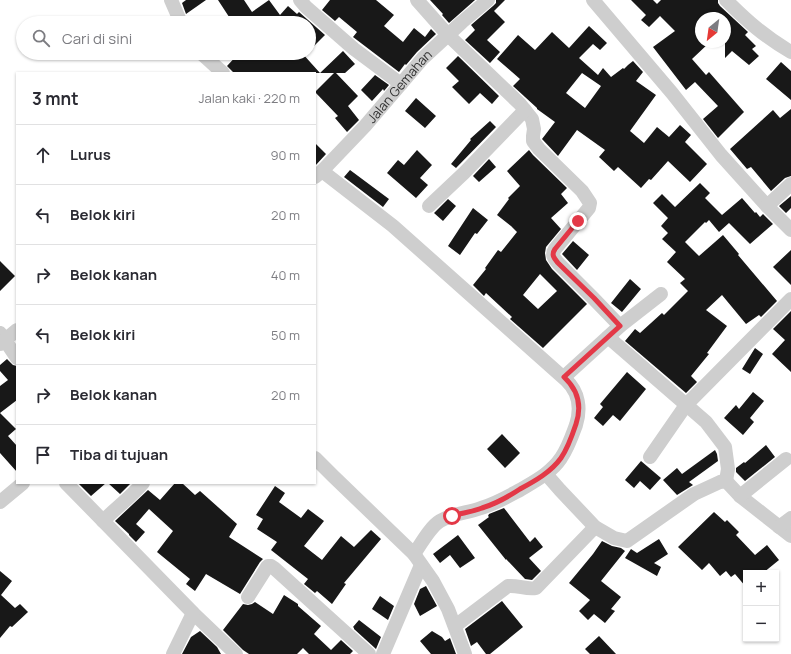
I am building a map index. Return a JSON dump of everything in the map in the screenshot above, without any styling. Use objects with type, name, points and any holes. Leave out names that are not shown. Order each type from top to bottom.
[{"type":"street","points":[[171,0],[178,16]]},
{"type":"street","points":[[300,0],[349,45],[401,84]]},
{"type":"street","points":[[417,0],[448,35],[525,110],[532,119],[534,128],[533,141],[539,149],[582,191],[590,203],[589,208],[584,215],[555,249],[553,252],[553,257],[620,326]]},
{"type":"street","name":"Jalan Gemahan","points":[[318,174],[365,126],[423,58],[488,0]]},
{"type":"street","points":[[593,0],[672,93],[721,155],[791,230]]},
{"type":"street","points":[[726,0],[751,24],[771,40],[791,52]]},
{"type":"street","points":[[209,60],[222,72]]},
{"type":"street","points":[[429,206],[464,173],[525,110]]},
{"type":"street","points":[[318,174],[393,226],[564,377],[572,385],[578,400],[578,416],[572,438],[558,462],[546,474],[502,500],[482,508],[439,521],[432,528],[418,559],[383,654]]},
{"type":"street","points":[[767,206],[791,184]]},
{"type":"street","points":[[564,377],[620,326],[661,294]]},
{"type":"street","points":[[650,457],[686,405],[791,300]]},
{"type":"street","points":[[16,331],[2,339],[16,357]]},
{"type":"street","points":[[608,337],[706,422],[724,447],[728,469],[726,481]]},
{"type":"street","points":[[316,459],[418,559],[433,581],[448,609],[465,654]]},
{"type":"street","points":[[740,496],[786,459]]},
{"type":"street","points":[[546,474],[595,527],[614,538],[627,541],[694,494],[720,482],[726,481]]},
{"type":"street","points":[[726,481],[740,496],[791,536]]},
{"type":"street","points":[[1,500],[22,484]]},
{"type":"street","points":[[67,484],[193,613],[236,654]]},
{"type":"street","points":[[104,521],[142,484]]},
{"type":"street","points":[[779,527],[791,518]]},
{"type":"street","points":[[455,626],[508,586],[531,589],[536,588],[595,527]]},
{"type":"street","points":[[248,597],[267,567],[271,566],[369,654]]},
{"type":"street","points":[[173,654],[193,613]]},
{"type":"building","points":[[186,0],[206,0],[186,14],[182,3]]},
{"type":"building","points":[[218,0],[244,0],[252,12],[269,0],[280,15],[288,6],[297,14],[299,12],[304,16],[228,16]]},
{"type":"building","points":[[330,0],[376,0],[394,15],[384,26],[403,42],[414,28],[425,37],[431,29],[436,34],[406,65],[405,64],[399,72],[353,37],[357,32],[339,17],[335,21],[322,10]]},
{"type":"building","points":[[430,0],[475,0],[449,23]]},
{"type":"building","points":[[496,0],[505,0],[494,11],[505,22],[487,40],[500,52],[490,63],[465,40],[475,30],[471,25],[496,3]]},
{"type":"building","points":[[631,0],[653,0],[657,4],[661,0],[718,0],[720,6],[726,12],[695,12],[695,48],[704,48],[692,59],[706,75],[709,72],[744,112],[718,138],[703,119],[718,106],[695,82],[686,90],[653,47],[675,31],[660,16],[649,27],[641,20],[646,15]]},
{"type":"building","points":[[731,16],[748,32],[745,35],[756,46],[752,49],[759,56],[749,65],[732,51],[725,58],[725,48],[731,48]]},
{"type":"building","points":[[589,26],[607,43],[600,50],[593,44],[579,58],[598,75],[603,68],[611,77],[633,61],[643,72],[636,81],[656,95],[630,131],[644,143],[657,127],[669,137],[680,125],[691,135],[685,142],[707,164],[690,182],[668,161],[651,180],[649,179],[641,188],[618,167],[614,171],[599,157],[605,150],[577,130],[558,156],[542,139],[555,122],[537,109],[513,86],[520,79],[497,59],[518,35],[535,50],[552,32],[569,48]],"holes":[[[582,73],[601,86],[585,108],[566,93]]]},
{"type":"building","points":[[316,27],[325,35],[316,44]]},
{"type":"building","points":[[343,51],[355,64],[345,73],[336,73],[358,96],[348,106],[359,120],[347,132],[335,118],[338,116],[316,93],[316,91],[334,73],[320,73]]},
{"type":"building","points":[[458,56],[499,96],[492,104],[480,93],[469,104],[452,87],[459,81],[446,68]]},
{"type":"building","points":[[233,60],[308,60],[320,73],[233,72],[227,66]]},
{"type":"building","points":[[781,62],[791,71],[791,100],[766,79]]},
{"type":"building","points":[[375,75],[389,85],[372,101],[361,90]]},
{"type":"building","points":[[416,98],[436,116],[425,128],[405,111]]},
{"type":"building","points":[[791,109],[791,176],[785,178],[771,191],[751,167],[747,169],[730,149],[773,110],[780,118]]},
{"type":"building","points":[[490,121],[496,127],[456,168],[451,164],[471,140],[470,139]]},
{"type":"building","points":[[316,144],[326,154],[316,165]]},
{"type":"building","points":[[417,150],[432,165],[420,178],[428,185],[416,198],[387,173],[398,160],[404,165]]},
{"type":"building","points":[[529,150],[567,188],[561,194],[568,203],[551,218],[561,229],[546,247],[546,260],[552,269],[587,304],[543,348],[510,319],[512,317],[486,293],[484,296],[473,285],[486,269],[485,268],[498,250],[501,252],[517,232],[497,215],[509,199],[508,198],[520,186],[507,171]],"holes":[[[540,274],[557,291],[538,309],[523,295]]]},
{"type":"building","points":[[489,159],[496,167],[479,182],[473,176]]},
{"type":"building","points":[[350,170],[389,199],[383,207],[344,177]]},
{"type":"building","points":[[700,183],[710,193],[705,198],[722,215],[742,198],[755,213],[756,212],[760,217],[763,214],[773,224],[750,244],[729,223],[719,232],[709,220],[706,223],[705,222],[685,242],[699,256],[723,235],[777,301],[761,317],[759,315],[746,324],[722,295],[706,310],[727,326],[707,353],[709,354],[691,376],[697,382],[686,393],[625,341],[635,329],[640,333],[662,313],[664,315],[688,291],[680,283],[685,279],[667,262],[676,252],[662,239],[668,233],[661,226],[668,218],[653,203],[662,194],[675,207]]},
{"type":"building","points":[[791,196],[791,208],[786,213],[779,206]]},
{"type":"building","points":[[448,199],[456,206],[443,221],[434,213]]},
{"type":"building","points":[[473,208],[488,220],[477,234],[475,233],[460,255],[448,246]]},
{"type":"building","points":[[573,241],[589,255],[577,270],[562,254]]},
{"type":"building","points":[[791,250],[791,285],[773,267]]},
{"type":"building","points":[[0,261],[15,276],[0,291]]},
{"type":"building","points":[[630,279],[641,289],[622,312],[611,303]]},
{"type":"building","points":[[791,311],[791,372],[772,354],[785,340],[773,329]]},
{"type":"building","points":[[755,348],[763,354],[750,374],[742,369]]},
{"type":"building","points":[[7,359],[13,365],[16,366],[16,401],[0,413],[0,386],[8,380],[0,371],[0,365]]},
{"type":"building","points":[[627,372],[646,389],[620,421],[613,415],[603,426],[594,418],[603,407],[600,404]]},
{"type":"building","points":[[753,392],[764,401],[750,418],[754,422],[743,435],[724,418],[736,405],[739,409]]},
{"type":"building","points":[[0,413],[16,429],[8,436],[16,445],[16,471],[0,453]]},
{"type":"building","points":[[502,434],[520,453],[505,468],[487,449]]},
{"type":"building","points":[[766,445],[775,457],[745,481],[736,472],[736,468],[744,462],[745,463]]},
{"type":"building","points":[[715,450],[718,461],[689,482],[693,485],[677,495],[663,480],[677,468],[682,474]]},
{"type":"building","points":[[641,461],[661,478],[650,490],[640,481],[634,488],[625,480]]},
{"type":"building","points":[[79,484],[105,484],[91,496]]},
{"type":"building","points":[[109,484],[130,484],[120,494]]},
{"type":"building","points":[[174,484],[183,484],[195,495],[200,491],[237,524],[229,537],[263,559],[240,594],[206,574],[195,591],[186,584],[190,579],[157,552],[173,531],[149,509],[136,524],[145,532],[136,542],[115,521],[148,490],[160,500]]},
{"type":"building","points":[[275,486],[285,493],[279,502],[301,518],[308,509],[324,521],[304,546],[322,560],[341,536],[354,547],[371,530],[381,539],[344,583],[346,584],[332,604],[317,591],[315,593],[304,584],[308,579],[271,550],[277,542],[257,529],[263,519],[256,515]]},
{"type":"building","points":[[504,508],[530,542],[535,537],[543,547],[529,558],[541,571],[532,580],[525,579],[506,560],[478,525],[489,517],[489,514]]},
{"type":"building","points":[[714,512],[725,522],[727,520],[739,532],[736,535],[755,555],[767,545],[779,560],[767,570],[743,570],[743,583],[735,574],[731,577],[726,571],[720,576],[709,563],[702,570],[678,547]]},
{"type":"building","points":[[458,535],[475,558],[460,568],[450,555],[440,563],[433,554]]},
{"type":"building","points":[[659,539],[668,554],[654,563],[661,567],[657,576],[625,558],[631,549],[637,553]]},
{"type":"building","points":[[602,541],[625,551],[601,581],[621,597],[611,609],[615,611],[605,623],[594,614],[588,620],[579,611],[590,600],[569,583]]},
{"type":"building","points":[[0,571],[12,581],[1,595],[15,608],[20,604],[28,612],[12,627],[10,626],[0,638]]},
{"type":"building","points":[[426,586],[437,606],[420,616],[414,604],[420,589]]},
{"type":"building","points":[[284,595],[298,604],[298,606],[321,626],[314,634],[331,650],[341,640],[353,651],[350,654],[309,654],[303,648],[297,654],[249,654],[223,630],[243,604],[248,605],[255,602],[273,614]]},
{"type":"building","points":[[380,596],[394,606],[388,620],[372,609]]},
{"type":"building","points":[[502,601],[523,627],[490,654],[486,654],[477,642],[471,646],[465,629]]},
{"type":"building","points":[[359,620],[381,637],[376,649],[354,629],[353,627]]},
{"type":"building","points":[[200,631],[217,647],[221,654],[182,654],[191,637]]},
{"type":"building","points":[[432,631],[442,637],[445,641],[450,638],[456,654],[431,654],[420,641]]},
{"type":"building","points":[[599,636],[616,654],[590,654],[585,649]]},
{"type":"route","points":[[452,516],[482,508],[502,500],[546,474],[555,466],[572,438],[578,416],[578,400],[575,390],[564,377],[620,326],[553,257],[553,252],[555,249],[578,221]]}]
